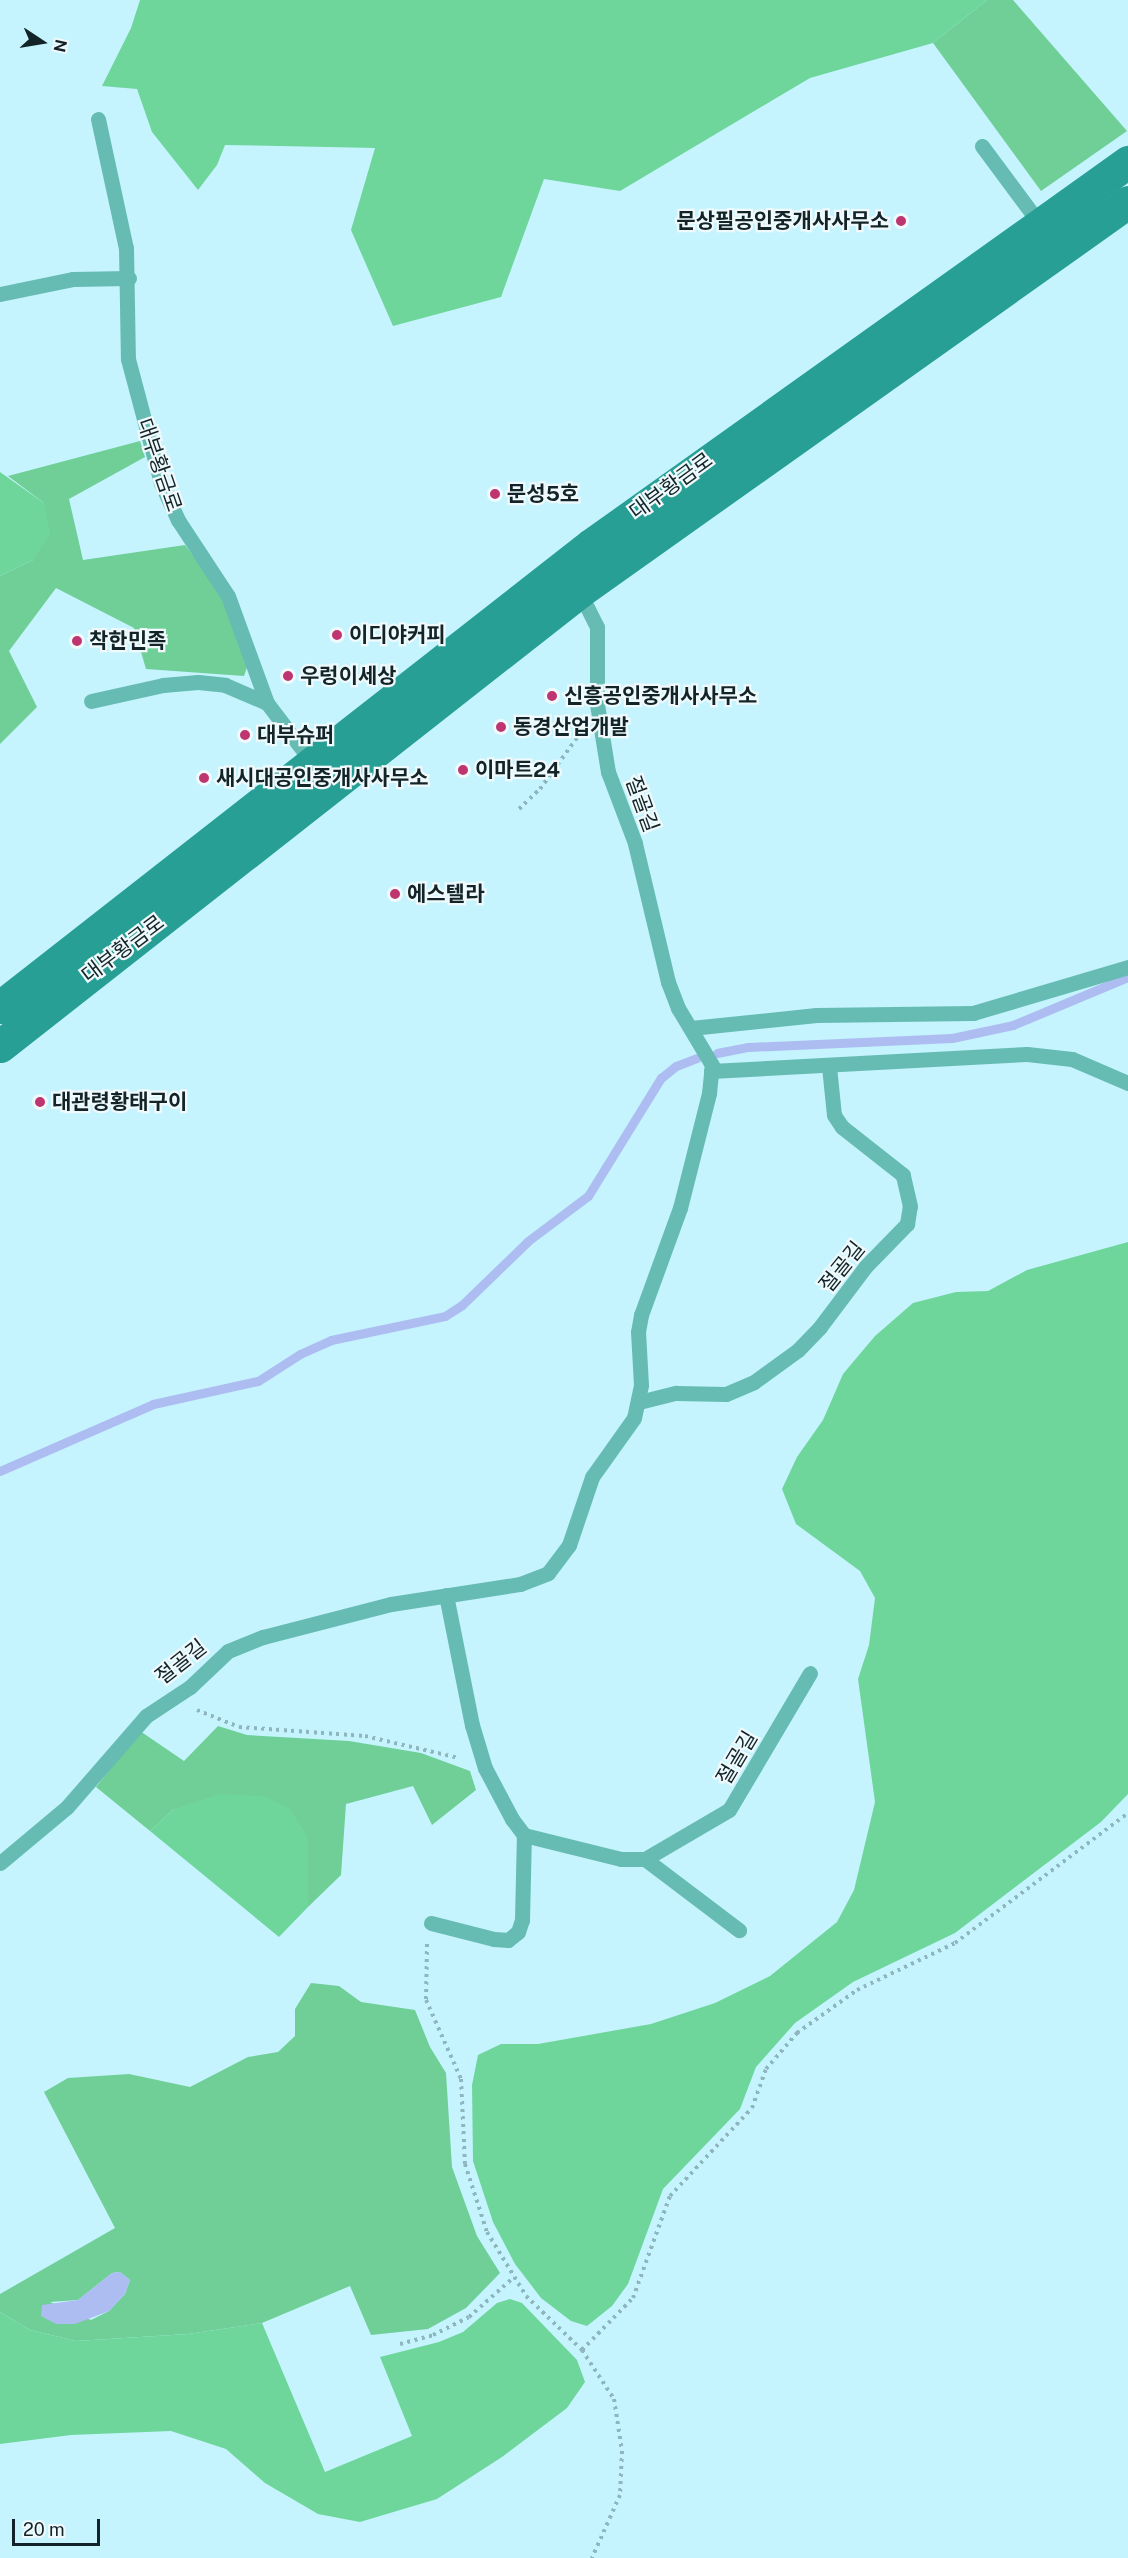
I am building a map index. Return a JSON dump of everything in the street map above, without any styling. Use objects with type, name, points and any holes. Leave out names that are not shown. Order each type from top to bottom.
[{"type":"main road","name":"대부황금로","points":[[1050,237],[1128,162]]},
{"type":"main road","name":"대부황금로","points":[[0,1046],[332,788],[699,464],[1050,237],[1128,202]]},
{"type":"main road","name":"대부황금로","points":[[0,1007],[312,763],[571,579]]},
{"type":"lane","name":"대부황금로","points":[[98,119],[126,248],[129,278],[128,359],[161,483],[178,520],[228,596],[267,702],[332,788]]},
{"type":"lane","points":[[982,146],[1050,237]]},
{"type":"lane","points":[[0,294],[73,279],[129,278]]},
{"type":"lane","name":"절골길","points":[[0,1863],[67,1807],[115,1748],[172,1696],[190,1687],[228,1652],[243,1644],[391,1604],[536,1580],[557,1565],[569,1545],[592,1477],[634,1418],[639,1402],[641,1315],[680,1208],[711,1071],[707,1053],[678,1008],[661,956],[635,843],[608,772],[597,704],[599,640],[597,627],[571,579]]},
{"type":"lane","name":"대부황금로","points":[[91,701],[163,685],[198,682],[233,687],[267,702]]},
{"type":"lane","points":[[691,1028],[816,1015],[973,1013],[1128,967]]},
{"type":"lane","points":[[711,1071],[829,1067],[1027,1054],[1072,1059],[1128,1083]]},
{"type":"lane","name":"절골길","points":[[639,1402],[676,1393],[726,1394],[754,1382],[798,1350],[820,1327],[866,1266],[907,1224],[910,1206],[903,1175],[842,1127],[834,1114],[829,1067]]},
{"type":"lane","points":[[431,1923],[494,1939],[508,1940],[518,1932],[522,1920],[524,1835],[485,1768],[472,1725],[446,1595]]},
{"type":"lane","name":"절골길","points":[[645,1859],[729,1810],[810,1674]]},
{"type":"lane","points":[[524,1835],[621,1859],[645,1859],[739,1930]]},
{"type":"path","points":[[519,810],[570,751],[597,704]]},
{"type":"path","points":[[172,1696],[239,1727],[365,1736],[446,1753],[485,1768]]},
{"type":"path","points":[[582,2350],[633,2298],[670,2196],[752,2108],[766,2069],[797,2033],[857,1990],[955,1943],[1128,1813]]},
{"type":"path","points":[[431,1923],[426,2000],[461,2079],[468,2175],[487,2232],[526,2296],[582,2350],[614,2399],[622,2451],[620,2495],[592,2558]]},
{"type":"path","points":[[400,2344],[433,2335],[469,2317],[514,2277]]},
{"type":"green space","points":[[140,0],[987,0],[933,43],[810,78],[620,191],[544,179],[501,297],[393,326],[351,230],[375,148],[225,145],[217,165],[198,190],[152,132],[137,89],[102,86],[131,28]]},
{"type":"green space","points":[[987,0],[1013,0],[1127,131],[1041,191],[933,43]]},
{"type":"green space","points":[[140,441],[145,457],[69,499],[83,560],[185,545],[215,585],[231,620],[247,667],[244,676],[146,669],[134,628],[56,588],[9,651],[37,707],[0,744],[0,576],[33,560],[44,503],[8,476]]},
{"type":"green space","points":[[0,472],[44,503],[50,534],[33,560],[0,576]]},
{"type":"green space","points":[[1128,1242],[1128,1794],[1101,1822],[955,1933],[853,1982],[795,2023],[756,2067],[740,2109],[663,2189],[628,2284],[612,2306],[587,2326],[571,2321],[541,2298],[515,2264],[493,2222],[473,2161],[472,2085],[478,2055],[501,2044],[538,2044],[651,2024],[715,2003],[770,1976],[837,1922],[854,1890],[875,1802],[858,1679],[869,1645],[875,1598],[860,1571],[796,1524],[782,1489],[797,1457],[823,1420],[843,1374],[875,1336],[913,1303],[956,1292],[988,1291],[1027,1270]]},
{"type":"green space","points":[[218,1726],[247,1735],[349,1741],[421,1753],[470,1771],[476,1790],[432,1825],[413,1786],[346,1804],[341,1875],[308,1907],[308,1838],[174,1809],[150,1831],[96,1787],[140,1731],[184,1761]]},
{"type":"green space","points":[[220,1794],[264,1796],[290,1809],[308,1838],[308,1907],[279,1937],[150,1831],[174,1809]]},
{"type":"green space","points":[[311,1983],[339,1986],[361,2002],[415,2010],[430,2047],[446,2073],[452,2167],[477,2236],[500,2273],[466,2308],[428,2329],[371,2335],[350,2286],[262,2323],[188,2334],[76,2341],[30,2330],[0,2312],[0,2294],[115,2228],[44,2092],[68,2078],[129,2074],[190,2087],[248,2057],[278,2052],[295,2036],[295,2009]],"holes":[[[120,2272],[130,2280],[125,2294],[109,2311],[91,2320],[50,2302],[78,2300],[112,2273]]]},
{"type":"green space","points":[[510,2299],[522,2303],[577,2360],[585,2382],[567,2408],[502,2457],[437,2499],[360,2522],[318,2514],[265,2483],[226,2449],[171,2431],[71,2435],[0,2444],[0,2312],[30,2330],[76,2341],[188,2334],[262,2323],[325,2472],[412,2436],[380,2357],[439,2342],[463,2332],[497,2303]]},
{"type":"water","points":[[120,2272],[130,2280],[125,2294],[109,2311],[75,2324],[56,2324],[41,2316],[42,2305],[78,2300],[112,2273]]},
{"type":"waterway","points":[[717,1053],[748,1047],[952,1038],[1013,1025],[1128,977]]},
{"type":"waterway","points":[[0,1471],[153,1404],[258,1381],[300,1354],[331,1340],[445,1316],[462,1305],[528,1241],[588,1196],[661,1078],[676,1066],[697,1058]]},
{"type":"place","name":"문상필공인중개사사무소","points":[[901,221]]},
{"type":"place","name":"문성5호","points":[[495,494]]},
{"type":"place","name":"이디야커피","points":[[337,635]]},
{"type":"place","name":"착한민족","points":[[77,641]]},
{"type":"place","name":"우렁이세상","points":[[288,676]]},
{"type":"place","name":"신흥공인중개사사무소","points":[[552,696]]},
{"type":"place","name":"동경산업개발","points":[[501,727]]},
{"type":"place","name":"대부슈퍼","points":[[245,735]]},
{"type":"place","name":"이마트24","points":[[463,770]]},
{"type":"place","name":"새시대공인중개사사무소","points":[[204,778]]},
{"type":"place","name":"에스텔라","points":[[395,894]]},
{"type":"place","name":"대관령황태구이","points":[[40,1102]]}]
